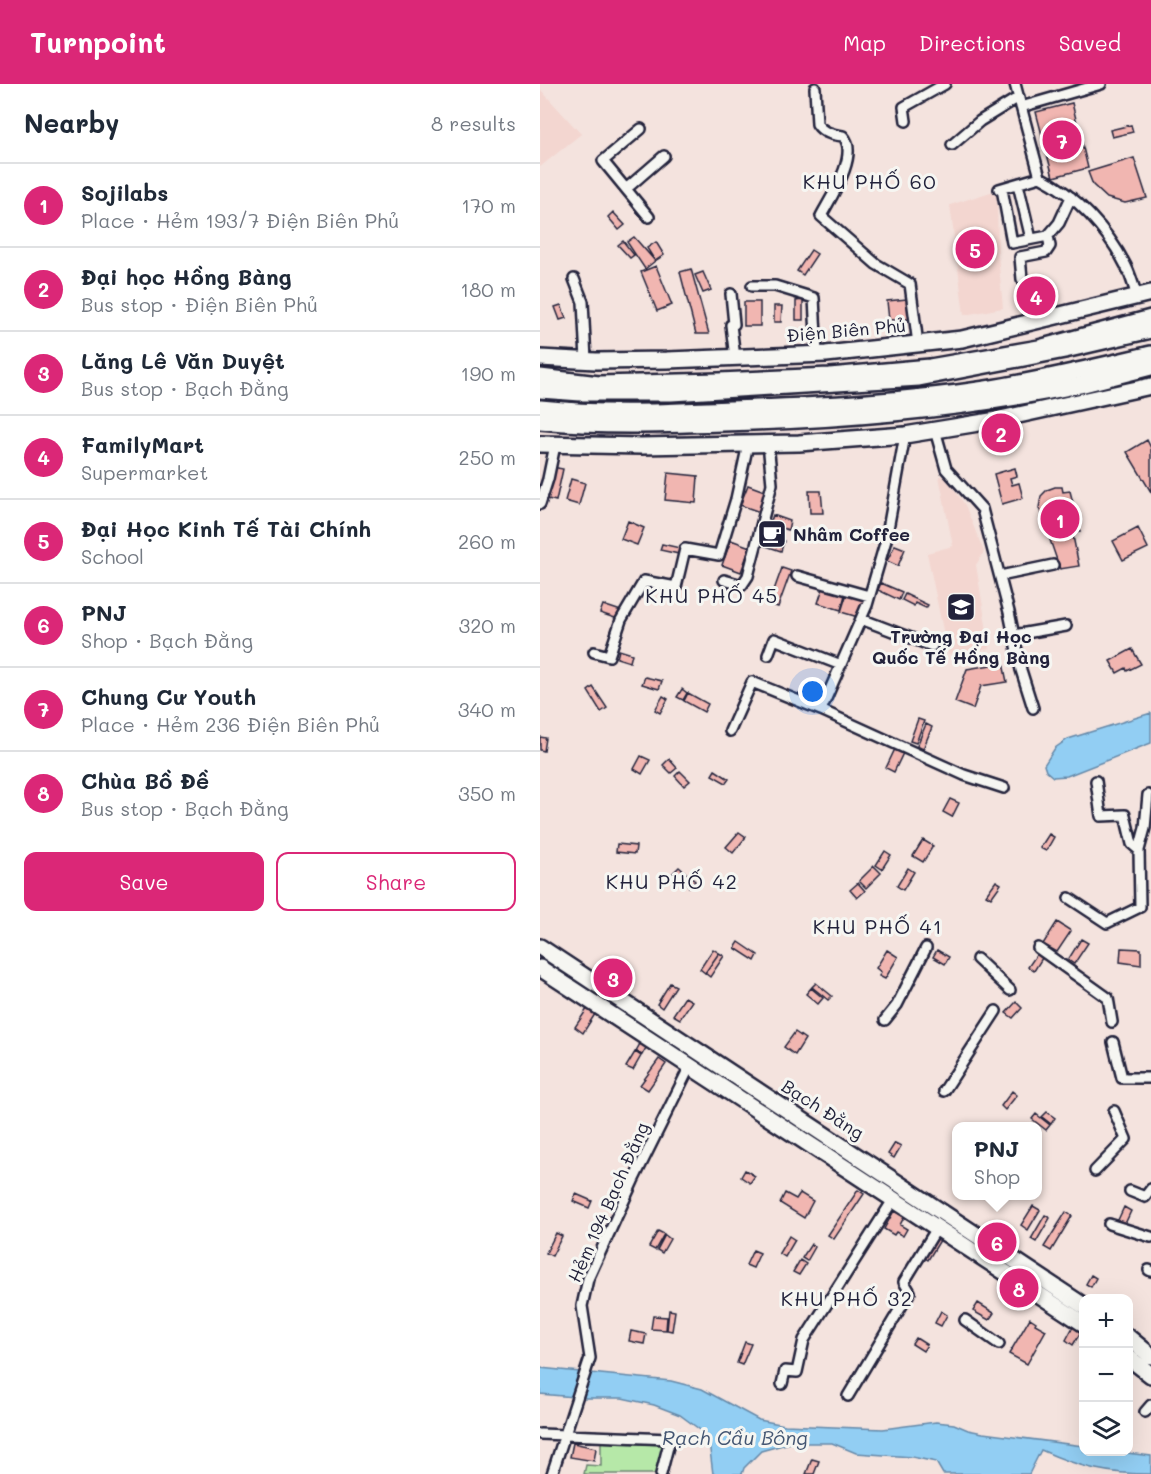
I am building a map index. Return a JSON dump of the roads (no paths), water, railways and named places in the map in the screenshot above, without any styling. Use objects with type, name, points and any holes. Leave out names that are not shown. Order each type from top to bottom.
[{"type":"main road","name":"Điện Biên Phủ","points":[[540,357],[586,360],[667,360],[817,355],[962,339],[1144,295]]},
{"type":"main road","points":[[540,377],[599,384],[719,381],[830,376],[930,367],[1039,348],[1151,318]]},
{"type":"main road","points":[[540,390],[591,393],[671,393],[918,378],[1065,350],[1151,330]]},
{"type":"main road","points":[[540,408],[576,412],[653,412],[895,400],[984,389],[1058,376],[1151,354]]},
{"type":"main road","points":[[540,421],[587,425],[663,425],[795,421],[882,414],[929,409],[1080,385],[1151,367]]},
{"type":"main road","points":[[548,444],[641,446],[748,444],[904,435],[991,421],[1151,386]]},
{"type":"main road","name":"Bạch Đằng","points":[[540,947],[1079,1303]]},
{"type":"main road","name":"Bạch Đằng","points":[[540,968],[1079,1321]]},
{"type":"main road","points":[[690,1066],[699,1051]]},
{"type":"main road","points":[[893,1200],[903,1186]]},
{"type":"main road","points":[[1133,1341],[1151,1356]]},
{"type":"main road","points":[[1133,1361],[1151,1375]]},
{"type":"street","points":[[906,121],[904,107],[945,84]]},
{"type":"street","points":[[1015,84],[1040,177],[1071,197],[1107,236],[1144,295]]},
{"type":"street","points":[[1021,107],[1101,84]]},
{"type":"street","points":[[815,88],[817,124],[831,134],[843,136],[847,142],[846,167],[821,216],[876,264],[910,284],[918,344]]},
{"type":"street","points":[[952,145],[980,121],[1019,97]]},
{"type":"street","points":[[641,129],[603,161],[649,217]]},
{"type":"street","points":[[626,189],[664,156]]},
{"type":"street","points":[[1040,177],[1000,189],[1012,243],[1048,236],[1059,223],[1071,197]]},
{"type":"street","points":[[1018,184],[1031,239]]},
{"type":"street","points":[[1022,279],[1020,257],[1046,252],[1050,246],[1048,236]]},
{"type":"street","points":[[574,279],[583,302],[586,360]]},
{"type":"street","points":[[752,286],[775,286],[814,298],[817,355]]},
{"type":"street","points":[[731,294],[734,324],[731,325],[735,358]]},
{"type":"street","points":[[935,430],[946,469],[982,509],[1021,670],[1033,708]]},
{"type":"street","points":[[821,710],[861,619],[886,540],[904,435]]},
{"type":"street","points":[[724,580],[742,585],[748,576],[772,484],[768,443]]},
{"type":"street","points":[[540,504],[548,479],[548,444]]},
{"type":"street","points":[[594,652],[609,656],[621,620],[644,581],[676,587],[685,549],[719,555],[736,499],[748,444]]},
{"type":"street","points":[[1000,576],[1053,565]]},
{"type":"street","points":[[797,576],[869,596]]},
{"type":"street","points":[[861,619],[932,646]]},
{"type":"street","points":[[1014,635],[1066,626]]},
{"type":"street","points":[[768,655],[774,639],[841,665]]},
{"type":"street","points":[[730,731],[752,682],[821,710],[964,775],[1004,788]]},
{"type":"street","points":[[1096,782],[1101,816],[1125,815],[1132,844],[1139,850]]},
{"type":"street","points":[[1069,898],[1107,923],[1140,907],[1139,850],[1148,823],[1149,798]]},
{"type":"street","points":[[885,1020],[897,1005],[926,948]]},
{"type":"street","points":[[1038,948],[1108,998],[1112,1022]]},
{"type":"street","points":[[976,959],[1010,990]]},
{"type":"street","points":[[944,1091],[996,1011]]},
{"type":"street","points":[[1113,1042],[1122,1078],[1151,1078]]},
{"type":"street","name":"Hẻm 194 Bạch Đằng","points":[[565,1436],[590,1358],[582,1306],[588,1279],[690,1066]]},
{"type":"street","points":[[1095,1171],[1126,1139],[1114,1111]]},
{"type":"street","points":[[1130,1191],[1145,1197],[1151,1189]]},
{"type":"street","points":[[782,1384],[785,1371],[797,1372],[804,1340],[893,1200]]},
{"type":"street","points":[[1109,1224],[1151,1237]]},
{"type":"street","points":[[848,1396],[910,1292],[904,1281],[937,1228]]},
{"type":"street","points":[[965,1320],[999,1344]]},
{"type":"street","points":[[540,1434],[670,1439],[661,1474]]},
{"type":"street","points":[[552,1474],[565,1436]]},
{"type":"water","points":[[1151,713],[1151,743],[1067,776],[1053,777],[1046,771],[1044,765],[1055,748],[1068,739]]},
{"type":"water","name":"Rạch Cầu Bông","points":[[540,1368],[671,1381],[702,1389],[759,1420],[785,1425],[883,1429],[936,1422],[954,1424],[983,1433],[1079,1445],[1079,1456],[1133,1456],[1133,1454],[1151,1456],[1151,1474],[1094,1469],[1041,1450],[1029,1474],[943,1474],[936,1462],[912,1457],[856,1453],[832,1443],[790,1443],[761,1451],[744,1468],[742,1474],[713,1474],[709,1442],[699,1429],[680,1415],[654,1405],[622,1398],[540,1394]]},
{"type":"place","name":"Chung Cư Youth","points":[[1062,140]]},
{"type":"place","name":"Đại Học Kinh Tế Tài Chính","points":[[975,249]]},
{"type":"place","name":"FamilyMart","points":[[1036,296]]},
{"type":"place","name":"Đại học Hồng Bàng","points":[[1001,433]]},
{"type":"place","name":"Sojilabs","points":[[1060,519]]},
{"type":"place","name":"Nhâm Coffee","points":[[772,534]]},
{"type":"place","name":"Trường Đại Học Quốc Tế Hồng Bàng","points":[[961,607]]},
{"type":"place","name":"Lăng Lê Văn Duyệt","points":[[613,978]]},
{"type":"place","name":"PNJ","points":[[997,1242]]},
{"type":"place","name":"Chùa Bồ Đề","points":[[1019,1288]]},
{"type":"district","name":"KHU PHỐ 60","points":[[870,181]]},
{"type":"district","name":"KHU PHỐ 45","points":[[712,595]]},
{"type":"district","name":"KHU PHỐ 42","points":[[672,881]]},
{"type":"district","name":"KHU PHỐ 41","points":[[878,926]]},
{"type":"district","name":"KHU PHỐ 32","points":[[847,1298]]}]
